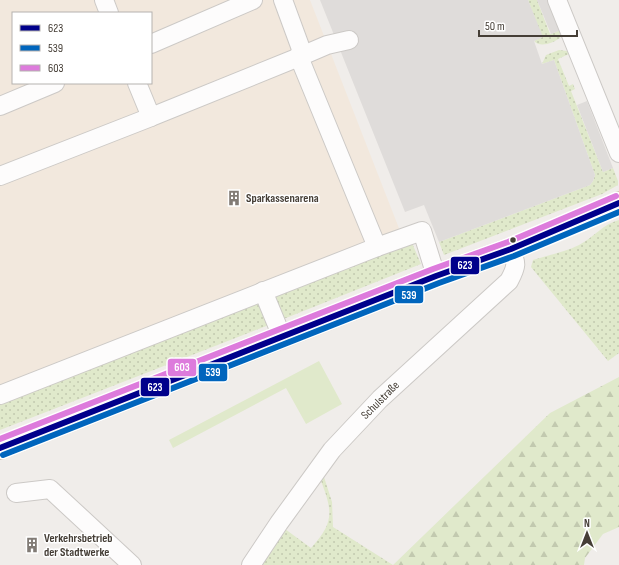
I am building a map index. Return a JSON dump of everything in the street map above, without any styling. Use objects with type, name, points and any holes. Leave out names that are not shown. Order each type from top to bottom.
[{"type":"main road","points":[[0,448],[436,276],[511,249],[619,203]]},
{"type":"street","points":[[104,0],[109,12]]},
{"type":"street","points":[[152,44],[253,0]]},
{"type":"street","points":[[283,0],[301,49],[299,57],[377,246]]},
{"type":"street","points":[[557,0],[619,153]]},
{"type":"street","points":[[0,176],[327,46],[349,40]]},
{"type":"street","points":[[0,106],[54,84]]},
{"type":"street","points":[[137,84],[151,117]]},
{"type":"street","points":[[1,393],[377,246],[422,231],[436,276]]},
{"type":"street","name":"Schulstraße","points":[[251,565],[332,450],[380,399],[509,281],[515,269],[515,259],[511,249]]},
{"type":"street","points":[[263,291],[282,337]]},
{"type":"street","points":[[16,493],[50,489],[132,565]]},
{"type":"shaded area","points":[[0,0],[310,0],[409,254],[0,415]]},
{"type":"shaded area","points":[[320,0],[528,0],[543,37],[534,41],[542,64],[554,60],[595,175],[593,181],[590,185],[439,242],[424,205],[405,212]]},
{"type":"shaded area","points":[[537,0],[549,0],[561,30],[551,34]]},
{"type":"shaded area","points":[[587,101],[613,168],[603,172],[577,105]]},
{"type":"green space","points":[[528,0],[537,0],[550,34],[561,30],[560,38],[554,42],[543,44],[534,41],[542,37]]},
{"type":"green space","points":[[559,50],[567,51],[569,54],[558,59],[569,86],[573,84],[575,89],[571,91],[603,172],[613,168],[618,185],[602,194],[444,255],[439,242],[590,185],[593,181],[595,175],[554,60],[542,64],[546,55]]},
{"type":"green space","points":[[619,220],[619,353],[608,361],[531,267],[533,260],[562,252],[579,245],[603,228]]},
{"type":"green space","points":[[412,243],[421,264],[281,320],[272,298]]},
{"type":"green space","points":[[259,302],[269,325],[0,430],[0,404]]},
{"type":"green space","points":[[319,361],[342,404],[306,424],[286,388],[173,448],[169,440]]},
{"type":"green space","points":[[619,377],[619,527],[603,534],[585,558],[584,565],[393,565],[550,413]]},
{"type":"green space","points":[[324,477],[332,502],[333,527],[393,565],[261,565],[285,529],[311,548],[319,539],[324,531],[329,517],[328,501],[321,481]]},
{"type":"transit line","name":"603","points":[[0,439],[433,269],[508,242],[616,196]]},
{"type":"transit line","name":"623","points":[[0,448],[436,276],[511,249],[619,203]]},
{"type":"transit line","name":"539","points":[[3,455],[439,283],[514,256],[619,212]]},
{"type":"place","name":"Sparkassenarena","points":[[234,198]]},
{"type":"place","name":"Verkehrsbetrieb der Stadtwerke","points":[[32,545]]}]
